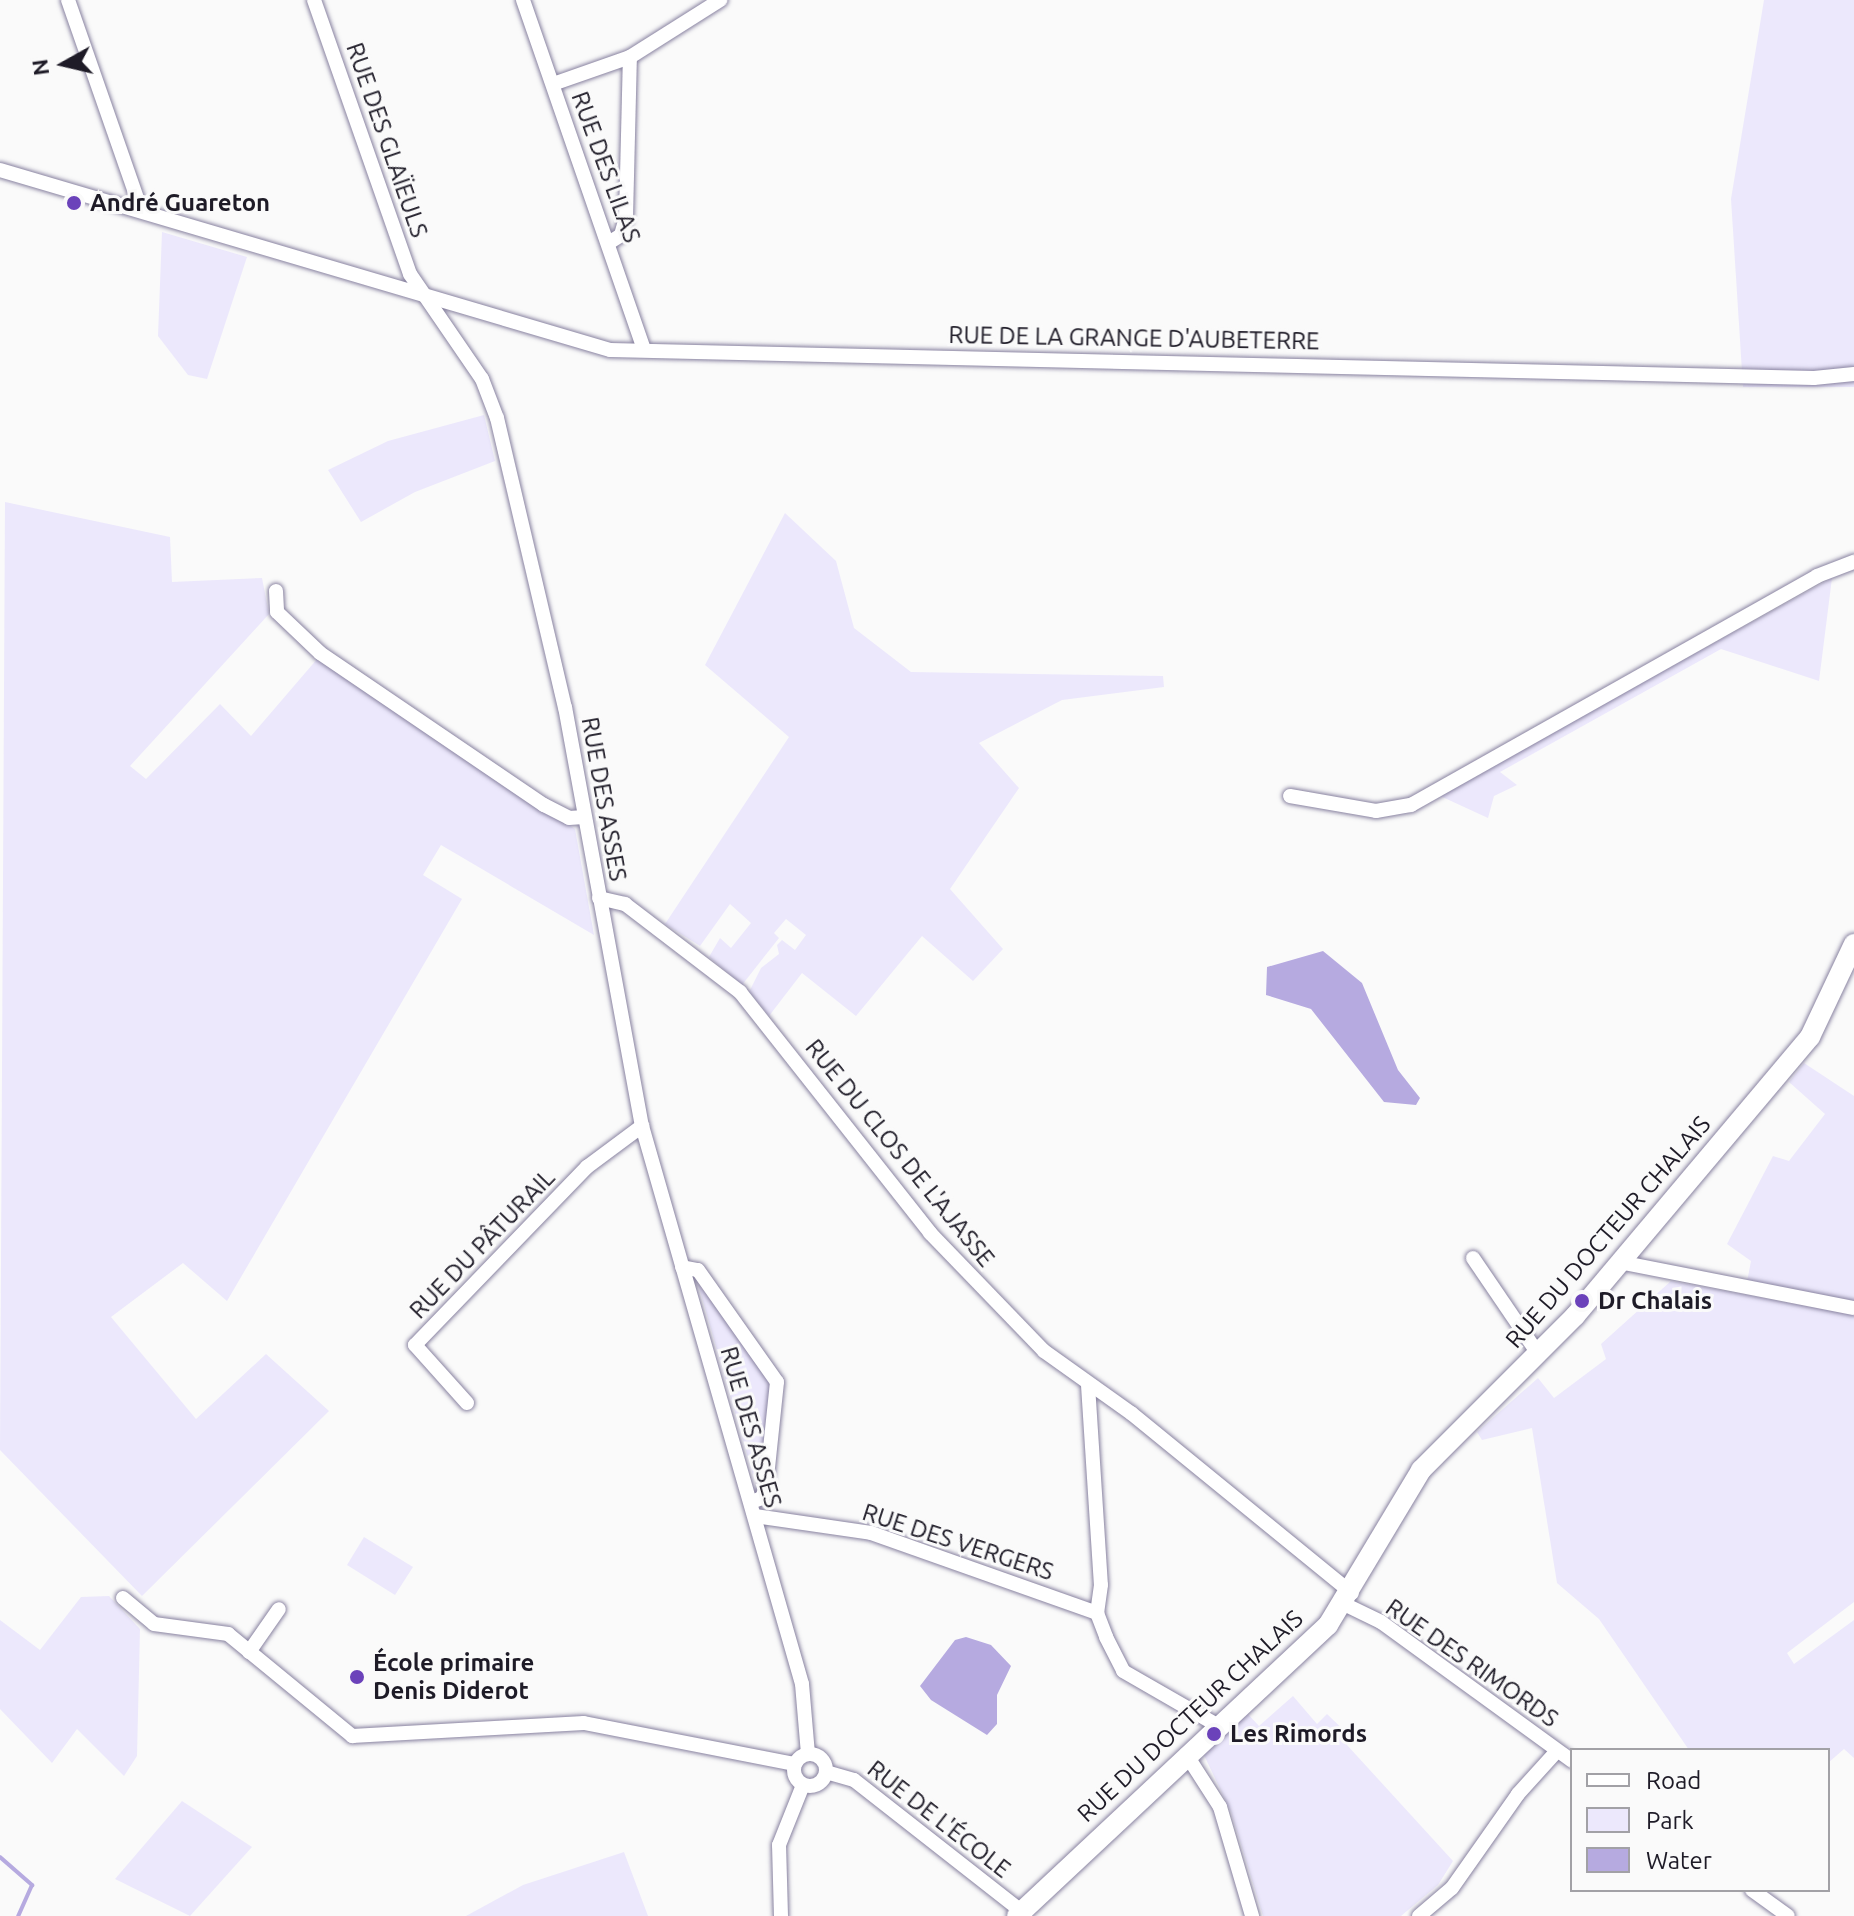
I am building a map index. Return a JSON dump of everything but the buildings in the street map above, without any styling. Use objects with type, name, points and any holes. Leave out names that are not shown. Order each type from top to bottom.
[{"type":"main road","name":"RUE DU DOCTEUR CHALAIS","points":[[1019,1913],[1348,1598],[1421,1470],[1539,1355],[1810,1037],[1854,944]]},
{"type":"street","points":[[68,0],[141,210]]},
{"type":"street","name":"RUE DES GLAÏEULS","points":[[314,0],[420,293]]},
{"type":"street","name":"RUE DES LILAS","points":[[523,0],[610,242],[644,349]]},
{"type":"street","points":[[553,84],[630,57],[720,0]]},
{"type":"street","points":[[610,242],[621,235],[626,217],[630,57]]},
{"type":"street","points":[[0,170],[420,293]]},
{"type":"street","name":"RUE DE LA GRANGE D'AUBETERRE","points":[[420,293],[593,347],[1814,378],[1854,374]]},
{"type":"street","name":"RUE DES ASSES","points":[[420,293],[491,400],[565,707],[642,1126],[806,1702],[808,1754]]},
{"type":"street","points":[[1290,796],[1376,811],[1411,805],[1817,576],[1854,562]]},
{"type":"street","points":[[276,591],[277,612],[320,653],[544,805],[569,818],[584,817]]},
{"type":"street","name":"RUE DU CLOS DE L'AJASSE","points":[[599,898],[625,904],[740,992],[930,1233],[1044,1351],[1348,1598]]},
{"type":"street","name":"RUE DU PÂTURAIL","points":[[467,1403],[415,1345],[587,1167],[642,1126]]},
{"type":"street","points":[[1473,1258],[1539,1355]]},
{"type":"street","points":[[1619,1262],[1854,1308]]},
{"type":"street","points":[[682,1267],[698,1270],[777,1382],[766,1487],[753,1509]]},
{"type":"street","points":[[1088,1385],[1101,1585],[1097,1613],[1123,1671],[1217,1725]]},
{"type":"street","name":"RUE DES VERGERS","points":[[753,1509],[871,1533],[1097,1613]]},
{"type":"street","points":[[123,1598],[154,1624],[218,1630],[352,1736],[584,1723],[795,1764],[808,1754],[822,1760],[826,1772],[818,1784],[803,1785]]},
{"type":"street","name":"RUE DES RIMORDS","points":[[1348,1598],[1570,1760]]},
{"type":"street","points":[[249,1652],[279,1609]]},
{"type":"street","points":[[1419,1916],[1452,1888],[1512,1802],[1557,1751]]},
{"type":"street","points":[[1186,1754],[1220,1807],[1252,1916]]},
{"type":"street","points":[[781,1916],[779,1845],[803,1785],[795,1764]]},
{"type":"street","name":"RUE DE L'ÉCOLE","points":[[826,1772],[854,1780],[1019,1913]]},
{"type":"street","points":[[1755,1892],[1788,1916]]},
{"type":"green space","points":[[1764,0],[1854,0],[1854,387],[1743,387],[1731,199]]},
{"type":"green space","points":[[162,232],[247,257],[207,379],[188,375],[158,336]]},
{"type":"green space","points":[[484,415],[495,461],[415,492],[361,522],[328,470],[388,441]]},
{"type":"green space","points":[[5,502],[170,537],[172,582],[262,578],[269,614],[130,766],[146,779],[220,704],[251,736],[318,658],[575,829],[594,935],[441,845],[423,875],[462,899],[227,1301],[183,1263],[111,1317],[196,1419],[266,1354],[329,1411],[142,1596],[0,1450]]},
{"type":"green space","points":[[785,513],[836,561],[854,628],[911,672],[1163,676],[1164,687],[1062,700],[979,743],[1019,788],[950,889],[1003,949],[973,981],[922,936],[856,1016],[802,973],[769,1016],[749,992],[761,968],[779,954],[777,945],[782,940],[795,950],[806,935],[786,919],[774,933],[779,938],[742,985],[709,957],[720,938],[731,948],[751,923],[730,904],[700,946],[665,924],[789,737],[705,665]]},
{"type":"green space","points":[[1832,578],[1819,681],[1721,649],[1500,772],[1517,785],[1494,796],[1488,818],[1438,795]]},
{"type":"green space","points":[[1804,1063],[1854,1096],[1854,1302],[1747,1282],[1751,1261],[1727,1244],[1773,1156],[1789,1161],[1825,1114],[1789,1082]]},
{"type":"green space","points":[[1671,1281],[1854,1315],[1854,1602],[1787,1653],[1794,1664],[1854,1620],[1854,1758],[1844,1749],[1830,1761],[1830,1748],[1688,1748],[1599,1619],[1557,1583],[1532,1428],[1482,1440],[1477,1432],[1538,1378],[1554,1398],[1606,1359],[1601,1344]]},
{"type":"green space","points":[[698,1284],[774,1383],[758,1483],[754,1479]]},
{"type":"green space","points":[[364,1537],[413,1567],[395,1595],[347,1565]]},
{"type":"green space","points":[[109,1596],[140,1629],[137,1756],[124,1776],[77,1729],[52,1763],[0,1709],[0,1620],[40,1650],[81,1597]]},
{"type":"green space","points":[[1293,1696],[1317,1724],[1327,1714],[1352,1738],[1347,1745],[1453,1861],[1438,1885],[1401,1916],[1263,1916],[1231,1812],[1203,1753],[1246,1712],[1259,1726]]},
{"type":"green space","points":[[182,1801],[252,1847],[190,1916],[115,1879]]},
{"type":"green space","points":[[624,1852],[648,1916],[466,1916],[523,1885]]},
{"type":"water","points":[[1323,951],[1362,983],[1398,1070],[1420,1098],[1416,1105],[1384,1102],[1311,1009],[1266,995],[1267,967]]},
{"type":"water","points":[[966,1637],[991,1645],[1011,1666],[997,1695],[997,1724],[987,1735],[931,1700],[920,1686],[955,1640]]},
{"type":"waterway","points":[[0,1857],[32,1885],[18,1916]]},
{"type":"place","name":"André Guareton","points":[[74,203]]},
{"type":"place","name":"Dr Chalais","points":[[1582,1301]]},
{"type":"place","name":"École primaire Denis Diderot","points":[[357,1677]]},
{"type":"place","name":"Les Rimords","points":[[1214,1734]]}]
